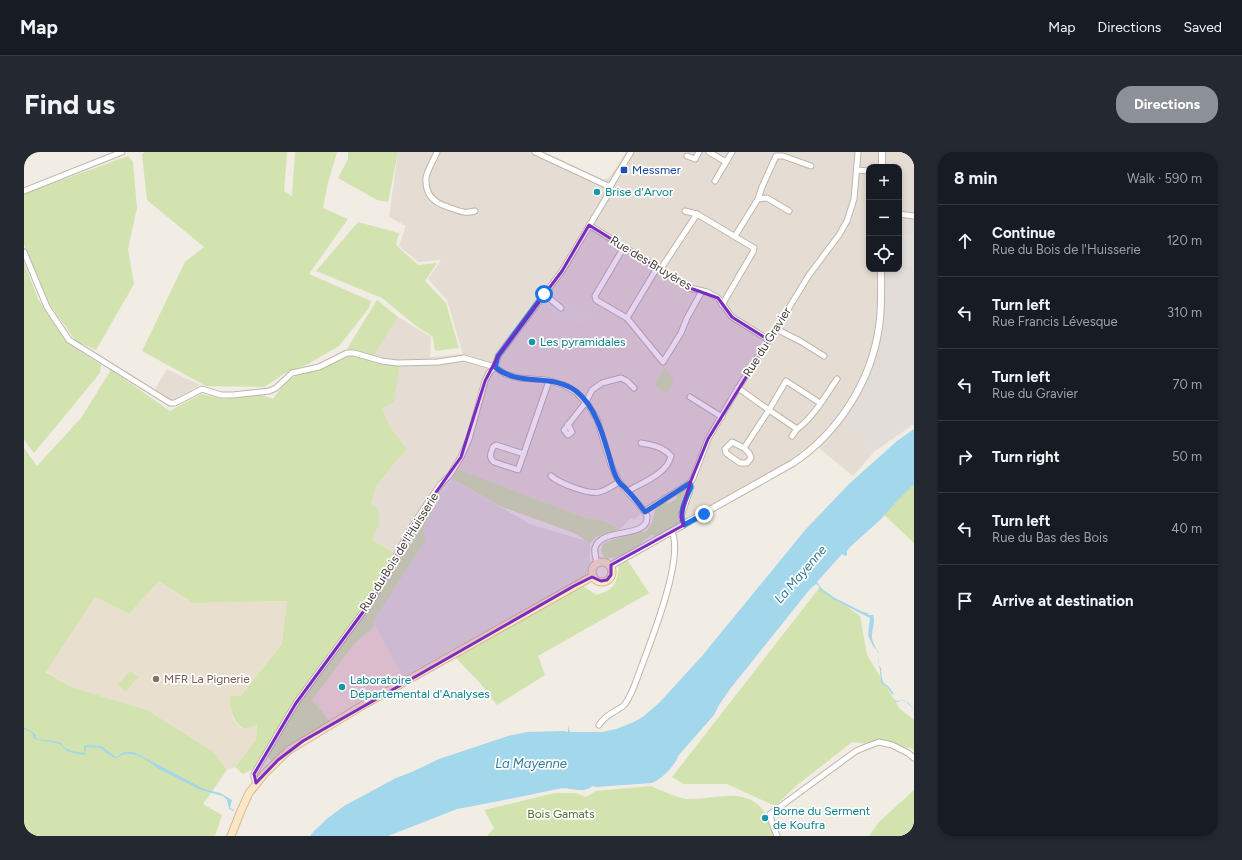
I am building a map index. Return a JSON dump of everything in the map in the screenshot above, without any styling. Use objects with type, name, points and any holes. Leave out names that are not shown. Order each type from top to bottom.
[{"type":"main road","points":[[606,562],[610,566],[612,572],[607,580],[598,580],[593,576],[592,570],[597,563],[606,562]]},
{"type":"main road","points":[[231,836],[244,802],[256,783],[278,760],[303,741],[593,576]]},
{"type":"street","points":[[24,191],[122,152]]},
{"type":"street","points":[[437,152],[426,177],[428,190],[432,198],[439,204],[466,213],[475,211]]},
{"type":"street","points":[[535,152],[608,186],[611,185]]},
{"type":"street","name":"Rue du Bois de l'Huisserie","points":[[256,783],[254,774],[296,703],[374,596],[412,526],[440,485],[450,476],[461,457],[469,439],[485,381],[489,373],[495,367],[498,356],[562,271],[606,198],[611,185],[632,152]]},
{"type":"street","points":[[687,156],[694,159],[699,152]]},
{"type":"street","points":[[709,152],[726,162]]},
{"type":"street","points":[[716,181],[732,152]]},
{"type":"street","name":"Rue du Gravier","points":[[684,525],[681,516],[691,487],[690,483],[696,472],[708,438],[809,275],[839,235],[847,221],[854,199],[858,152]]},
{"type":"street","points":[[882,152],[882,164]]},
{"type":"street","points":[[735,236],[758,199],[762,186],[776,156],[783,156],[810,166]]},
{"type":"street","points":[[857,170],[866,171]]},
{"type":"street","points":[[758,199],[767,198],[789,210]]},
{"type":"street","points":[[685,211],[697,214],[754,248],[722,305]]},
{"type":"street","points":[[627,318],[697,214]]},
{"type":"street","points":[[902,214],[914,216]]},
{"type":"street","name":"Rue des Bruyères","points":[[589,226],[690,288],[706,292],[718,298],[732,317],[769,340]]},
{"type":"street","points":[[624,247],[595,296],[596,300],[627,318],[663,362],[681,332],[702,291]]},
{"type":"street","points":[[24,252],[47,307],[69,340],[170,403],[174,403],[202,389],[221,395],[269,391],[276,388],[292,373],[319,367],[347,353],[360,354],[382,361],[397,363],[438,362],[464,358],[495,367],[505,374],[519,378],[564,384],[586,402],[597,419],[611,465],[619,482],[645,512],[648,520],[641,529],[610,536],[600,540],[595,548],[597,563]]},
{"type":"street","points":[[610,566],[793,463],[820,442],[835,425],[854,398],[873,356],[877,343],[881,315],[881,272]]},
{"type":"street","points":[[544,294],[561,308]]},
{"type":"street","points":[[776,329],[800,341],[824,356]]},
{"type":"street","points":[[568,424],[586,402],[592,390],[602,383],[621,378],[627,380],[634,388]]},
{"type":"street","points":[[792,436],[797,429],[802,426],[837,379]]},
{"type":"street","points":[[524,454],[496,445],[493,447],[490,457],[494,462],[518,470],[524,454],[549,381]]},
{"type":"street","points":[[744,448],[786,381],[820,403]]},
{"type":"street","points":[[738,388],[797,429]]},
{"type":"street","points":[[690,397],[722,417]]},
{"type":"street","points":[[732,442],[744,448],[750,453],[751,458],[747,463],[740,463],[733,459],[726,453],[725,449],[732,442]]},
{"type":"street","points":[[628,491],[665,469],[669,464],[671,456],[665,450],[654,445],[641,443]]},
{"type":"street","points":[[551,476],[557,481],[592,493],[599,492],[619,482]]},
{"type":"street","points":[[645,512],[690,483]]},
{"type":"street","points":[[599,725],[611,713],[624,706],[630,696],[648,650],[668,590],[675,543],[672,532]]},
{"type":"street","points":[[777,836],[770,814],[856,751],[879,742],[892,745],[908,753],[914,758]]},
{"type":"highlighted area","points":[[589,225],[690,288],[718,298],[732,317],[769,340],[708,439],[690,483],[681,517],[684,525],[611,565],[611,575],[607,580],[601,581],[592,577],[574,586],[303,741],[278,760],[256,783],[254,774],[296,703],[374,597],[412,526],[461,457],[485,381],[498,356],[562,271]]},
{"type":"shaded area","points":[[398,152],[545,152],[604,180],[610,177],[626,152],[914,152],[914,217],[902,216],[902,164],[866,164],[866,272],[885,272],[885,315],[861,384],[843,420],[875,451],[853,476],[820,449],[810,445],[789,461],[686,519],[683,516],[694,486],[687,481],[650,504],[634,520],[631,518],[620,529],[604,521],[583,517],[458,469],[416,525],[400,556],[372,540],[371,504],[376,486],[407,449],[389,425],[381,408],[372,358],[398,317],[431,337],[430,357],[463,354],[447,300],[428,279],[441,260],[418,262],[399,246],[406,226],[389,217]]},
{"type":"shaded area","points":[[902,215],[914,217],[914,424],[875,451],[842,420],[861,384],[885,315],[885,272],[902,272]]},
{"type":"shaded area","points":[[902,234],[914,234],[914,268],[902,266]]},
{"type":"shaded area","points":[[885,272],[900,272],[900,275],[885,274]]},
{"type":"shaded area","points":[[555,292],[572,308],[587,318],[582,325],[566,313],[562,318],[546,305]]},
{"type":"shaded area","points":[[167,369],[200,385],[174,400],[170,399],[154,391]]},
{"type":"shaded area","points":[[452,479],[530,524],[590,542],[590,565],[585,577],[403,677],[373,622],[426,540],[423,529]]},
{"type":"shaded area","name":"MFR La Pignerie","points":[[159,581],[193,603],[288,601],[282,644],[241,696],[229,696],[233,719],[240,727],[246,729],[257,723],[256,740],[235,767],[227,770],[214,752],[147,710],[71,687],[46,671],[95,597],[129,614]]},
{"type":"shaded area","points":[[375,626],[403,677],[330,721],[312,700],[354,644]]},
{"type":"green space","points":[[145,152],[287,152],[284,191],[292,196],[295,152],[337,152],[328,183],[323,208],[348,219],[309,274],[371,301],[369,308],[339,346],[308,364],[287,372],[264,387],[206,386],[142,351],[185,262],[204,247],[147,200],[142,154]]},
{"type":"green space","points":[[348,152],[398,152],[388,202],[377,200],[338,178],[348,159]]},
{"type":"green space","points":[[128,156],[133,162],[137,208],[128,249],[134,284],[96,350],[76,341],[50,305],[24,244],[24,194]]},
{"type":"green space","points":[[358,222],[399,233],[396,245],[418,265],[437,263],[425,281],[446,303],[459,348],[435,351],[433,337],[415,325],[382,298],[316,271]]},
{"type":"green space","points":[[24,262],[38,299],[67,343],[101,365],[100,373],[34,453],[24,440]]},
{"type":"green space","points":[[377,300],[398,317],[373,357],[347,349]]},
{"type":"green space","points":[[352,355],[400,365],[394,402],[382,408],[389,425],[407,449],[376,486],[371,504],[378,509],[379,524],[372,540],[400,556],[416,525],[446,487],[423,529],[426,540],[373,622],[375,626],[354,644],[312,700],[330,721],[271,761],[264,750],[253,769],[243,774],[235,767],[256,740],[257,724],[246,729],[238,724],[233,716],[229,696],[241,696],[282,644],[287,601],[193,603],[159,581],[129,614],[95,597],[46,672],[71,687],[147,710],[214,752],[227,770],[203,804],[222,815],[215,836],[24,836],[24,448],[37,466],[81,418],[111,370],[170,411],[201,394],[225,399],[258,394],[273,399],[285,383],[300,373],[318,371]]},
{"type":"green space","points":[[665,368],[674,381],[666,394],[654,384]]},
{"type":"green space","points":[[458,469],[583,517],[604,521],[620,529],[596,537],[590,543],[574,533],[500,506],[452,479]]},
{"type":"green space","points":[[914,479],[914,543],[881,512]]},
{"type":"green space","points":[[684,489],[687,490],[677,516],[679,523],[656,536],[652,535],[640,545],[623,555],[613,558],[604,557],[601,551],[603,544],[614,539],[646,531],[652,523],[655,510],[664,502],[670,503],[676,499],[678,493]]},
{"type":"green space","points":[[628,561],[649,593],[538,656],[545,675],[497,705],[480,683],[455,657],[582,585],[596,595],[607,591],[616,581],[619,565]]},
{"type":"green space","points":[[820,587],[860,616],[867,655],[900,709],[914,720],[914,750],[911,748],[852,742],[796,786],[775,806],[727,784],[683,784],[672,777]]},
{"type":"green space","points":[[130,671],[138,677],[126,692],[118,685]]},
{"type":"green space","name":"Bois Gamats","points":[[651,786],[684,799],[732,796],[751,800],[759,806],[767,816],[775,836],[487,836],[494,828],[484,810],[555,793],[576,793],[586,797],[596,791]]},
{"type":"green space","points":[[914,790],[914,836],[869,836],[879,822]]},
{"type":"water","name":"La Mayenne","points":[[914,429],[914,484],[880,520],[850,547],[847,551],[847,555],[845,556],[842,554],[817,582],[823,591],[833,597],[868,613],[868,615],[873,615],[874,621],[872,638],[877,650],[873,646],[868,635],[870,618],[821,592],[816,584],[810,589],[730,689],[714,715],[678,756],[671,768],[655,782],[593,786],[584,790],[562,788],[457,809],[388,836],[310,836],[328,818],[344,806],[396,778],[439,759],[508,736],[527,732],[568,732],[568,726],[570,732],[602,732],[616,729],[634,722],[644,716],[660,702],[702,656],[806,529],[849,484],[897,441]]},
{"type":"water","points":[[878,665],[881,668],[883,683],[888,686],[894,694],[892,694],[887,687],[881,683],[880,669]]},
{"type":"water","points":[[24,727],[35,734],[37,739],[60,742],[65,748],[72,751],[84,753],[84,746],[86,745],[101,746],[116,757],[124,752],[134,752],[204,789],[220,793],[232,800],[230,808],[234,810],[229,809],[227,800],[223,796],[201,790],[157,768],[134,754],[125,754],[114,758],[100,748],[86,747],[85,755],[73,753],[67,751],[60,744],[34,739],[32,733],[24,729]]},
{"type":"place","name":"Messmer","points":[[624,170]]},
{"type":"place","name":"Brise d'Arvor","points":[[597,192]]},
{"type":"place","name":"Les pyramidales","points":[[532,342]]},
{"type":"place","name":"MFR La Pignerie","points":[[156,679]]},
{"type":"place","name":"Laboratoire Départemental d'Analyses","points":[[342,687]]},
{"type":"place","name":"Borne du Serment de Koufra","points":[[765,818]]},
{"type":"route","points":[[544,294],[498,356],[495,367],[505,374],[519,378],[546,380],[564,384],[576,392],[586,402],[597,419],[611,465],[619,482],[645,512],[690,483],[691,487],[681,516],[682,521],[684,525],[704,514]]}]
